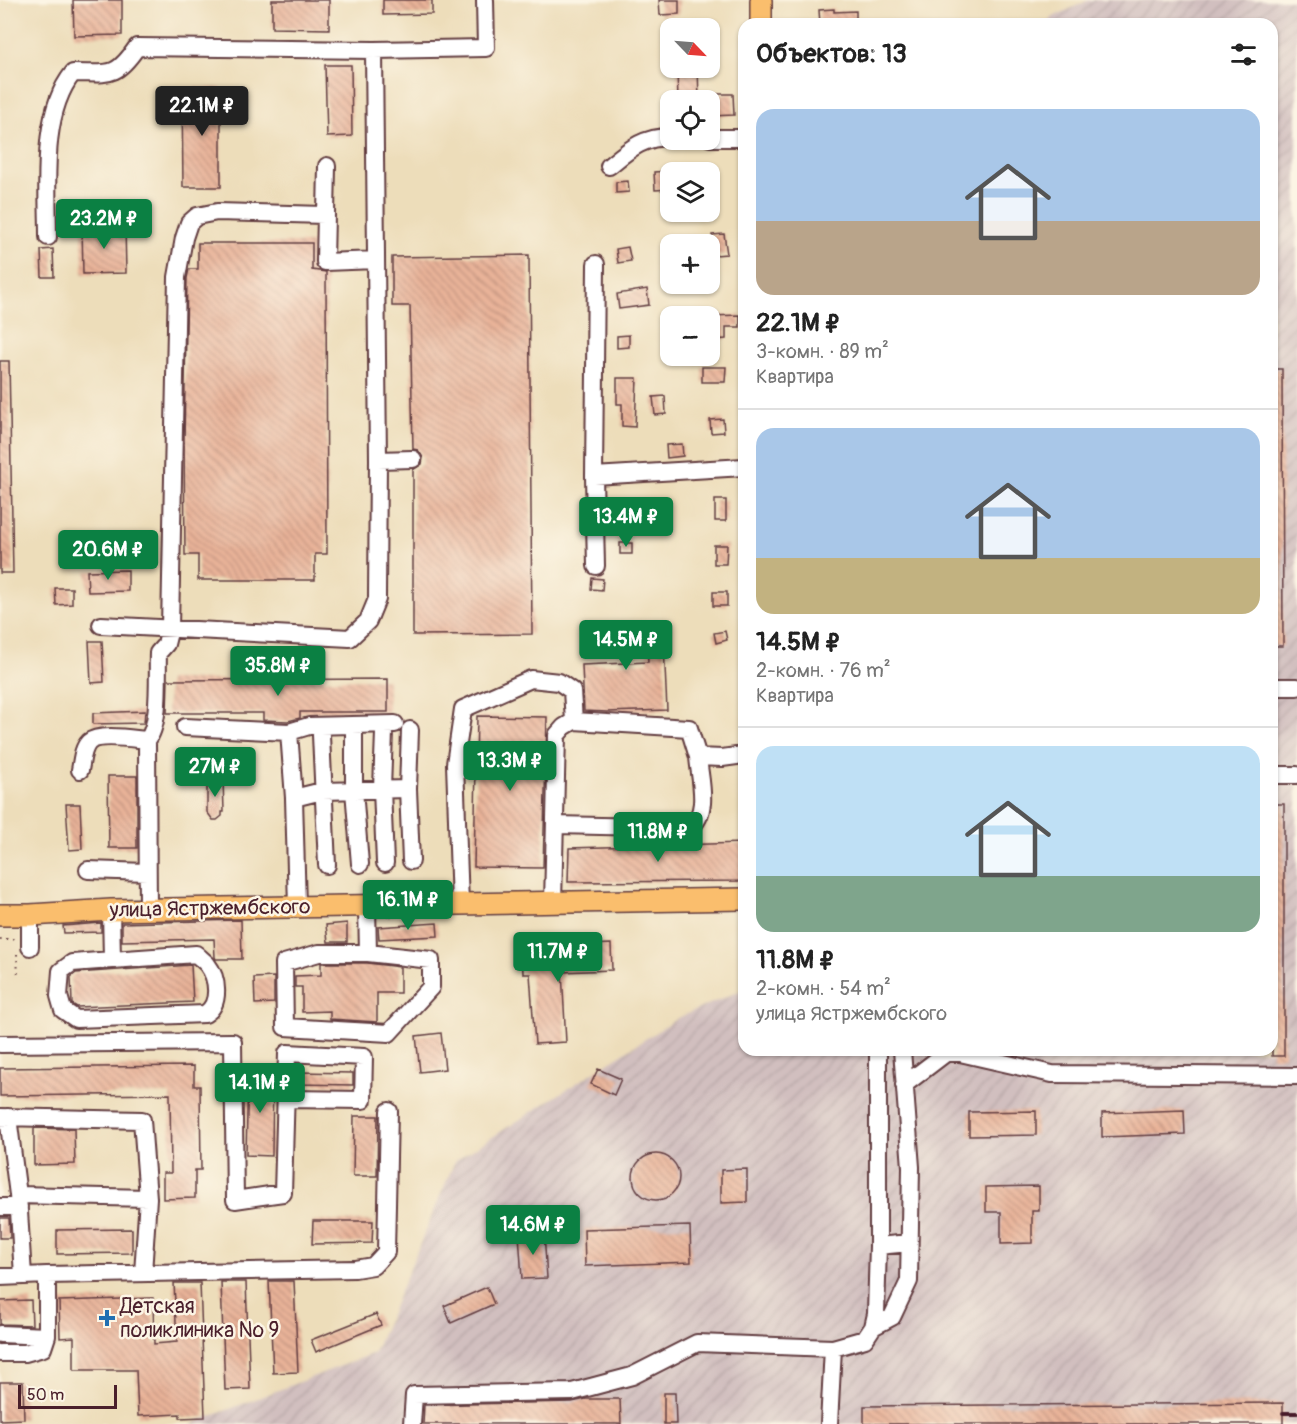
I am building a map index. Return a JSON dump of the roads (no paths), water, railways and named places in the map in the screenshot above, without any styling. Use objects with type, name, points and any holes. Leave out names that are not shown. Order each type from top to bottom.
[{"type":"main road","points":[[761,0],[761,18]]},
{"type":"main road","name":"улица Ястржембского","points":[[0,915],[111,909],[738,899]]},
{"type":"street","points":[[48,237],[47,142],[62,86],[73,73],[112,73],[125,64],[137,47],[374,50],[486,48],[485,0]]},
{"type":"street","points":[[101,625],[350,638],[368,621],[377,599],[374,50]]},
{"type":"street","points":[[609,166],[632,147],[654,137],[660,137]]},
{"type":"street","points":[[720,138],[738,138]]},
{"type":"street","points":[[327,166],[324,215],[325,262],[376,260]]},
{"type":"street","points":[[148,910],[147,740],[152,735],[155,722],[158,652],[166,644],[170,628],[177,277],[184,238],[189,223],[196,216],[216,212],[324,215]]},
{"type":"street","points":[[596,264],[594,476],[596,566]]},
{"type":"street","points":[[378,460],[413,459]]},
{"type":"street","points":[[594,476],[738,467]]},
{"type":"street","points":[[460,904],[455,764],[463,709],[531,679],[550,681],[559,682],[572,691],[574,721]]},
{"type":"street","points":[[1278,687],[1297,687]]},
{"type":"street","points":[[553,903],[557,735],[574,721],[689,728],[698,757],[702,809],[699,820],[690,828],[556,825]]},
{"type":"street","points":[[185,727],[289,732],[309,726],[396,729]]},
{"type":"street","points":[[385,863],[382,789],[396,729]]},
{"type":"street","points":[[396,729],[408,789],[411,861]]},
{"type":"street","points":[[354,730],[354,790],[360,864]]},
{"type":"street","points":[[289,732],[294,798],[297,907]]},
{"type":"street","points":[[321,735],[327,865]]},
{"type":"street","points":[[80,770],[84,750],[90,741],[100,737],[147,740]]},
{"type":"street","points":[[698,757],[738,756]]},
{"type":"street","points":[[1278,775],[1297,775]]},
{"type":"street","points":[[294,798],[322,791],[408,789]]},
{"type":"street","points":[[88,870],[147,872]]},
{"type":"street","points":[[367,906],[368,953]]},
{"type":"street","points":[[111,909],[112,960]]},
{"type":"street","points":[[23,948],[30,915]]},
{"type":"street","points":[[319,953],[368,953],[431,960],[431,987],[389,1033],[285,1027],[284,963],[319,953]]},
{"type":"street","points":[[196,954],[208,965],[215,983],[216,998],[212,1010],[205,1014],[75,1019],[63,1010],[59,996],[61,971],[72,963],[112,960],[196,954]]},
{"type":"street","points":[[0,1044],[233,1042],[235,1200],[283,1193],[286,1099],[288,1053],[364,1057],[363,1100],[286,1099]]},
{"type":"street","points":[[412,1424],[414,1395],[572,1392],[632,1376],[697,1343],[833,1348],[865,1339],[873,1327],[876,1314],[878,1056]]},
{"type":"street","points":[[873,1327],[892,1317],[909,1281],[910,1167],[902,1056]]},
{"type":"street","points":[[904,1085],[940,1056]]},
{"type":"street","points":[[973,1056],[1052,1074],[1297,1076]]},
{"type":"street","points":[[0,1276],[355,1269],[373,1266],[386,1252],[389,1112]]},
{"type":"street","points":[[23,1276],[19,1201],[8,1172],[4,1117],[142,1120],[148,1198],[143,1273]]},
{"type":"street","points":[[0,1207],[19,1201],[148,1198]]},
{"type":"street","points":[[878,1246],[909,1243]]},
{"type":"street","points":[[0,1353],[34,1352],[43,1348],[47,1336],[47,1275]]},
{"type":"street","points":[[0,1334],[47,1336]]},
{"type":"street","points":[[829,1424],[833,1348]]},
{"type":"railway","points":[[1283,1413],[1297,1413]]},
{"type":"place","name":"Детская поликлиника № 9","points":[[107,1318]]}]
